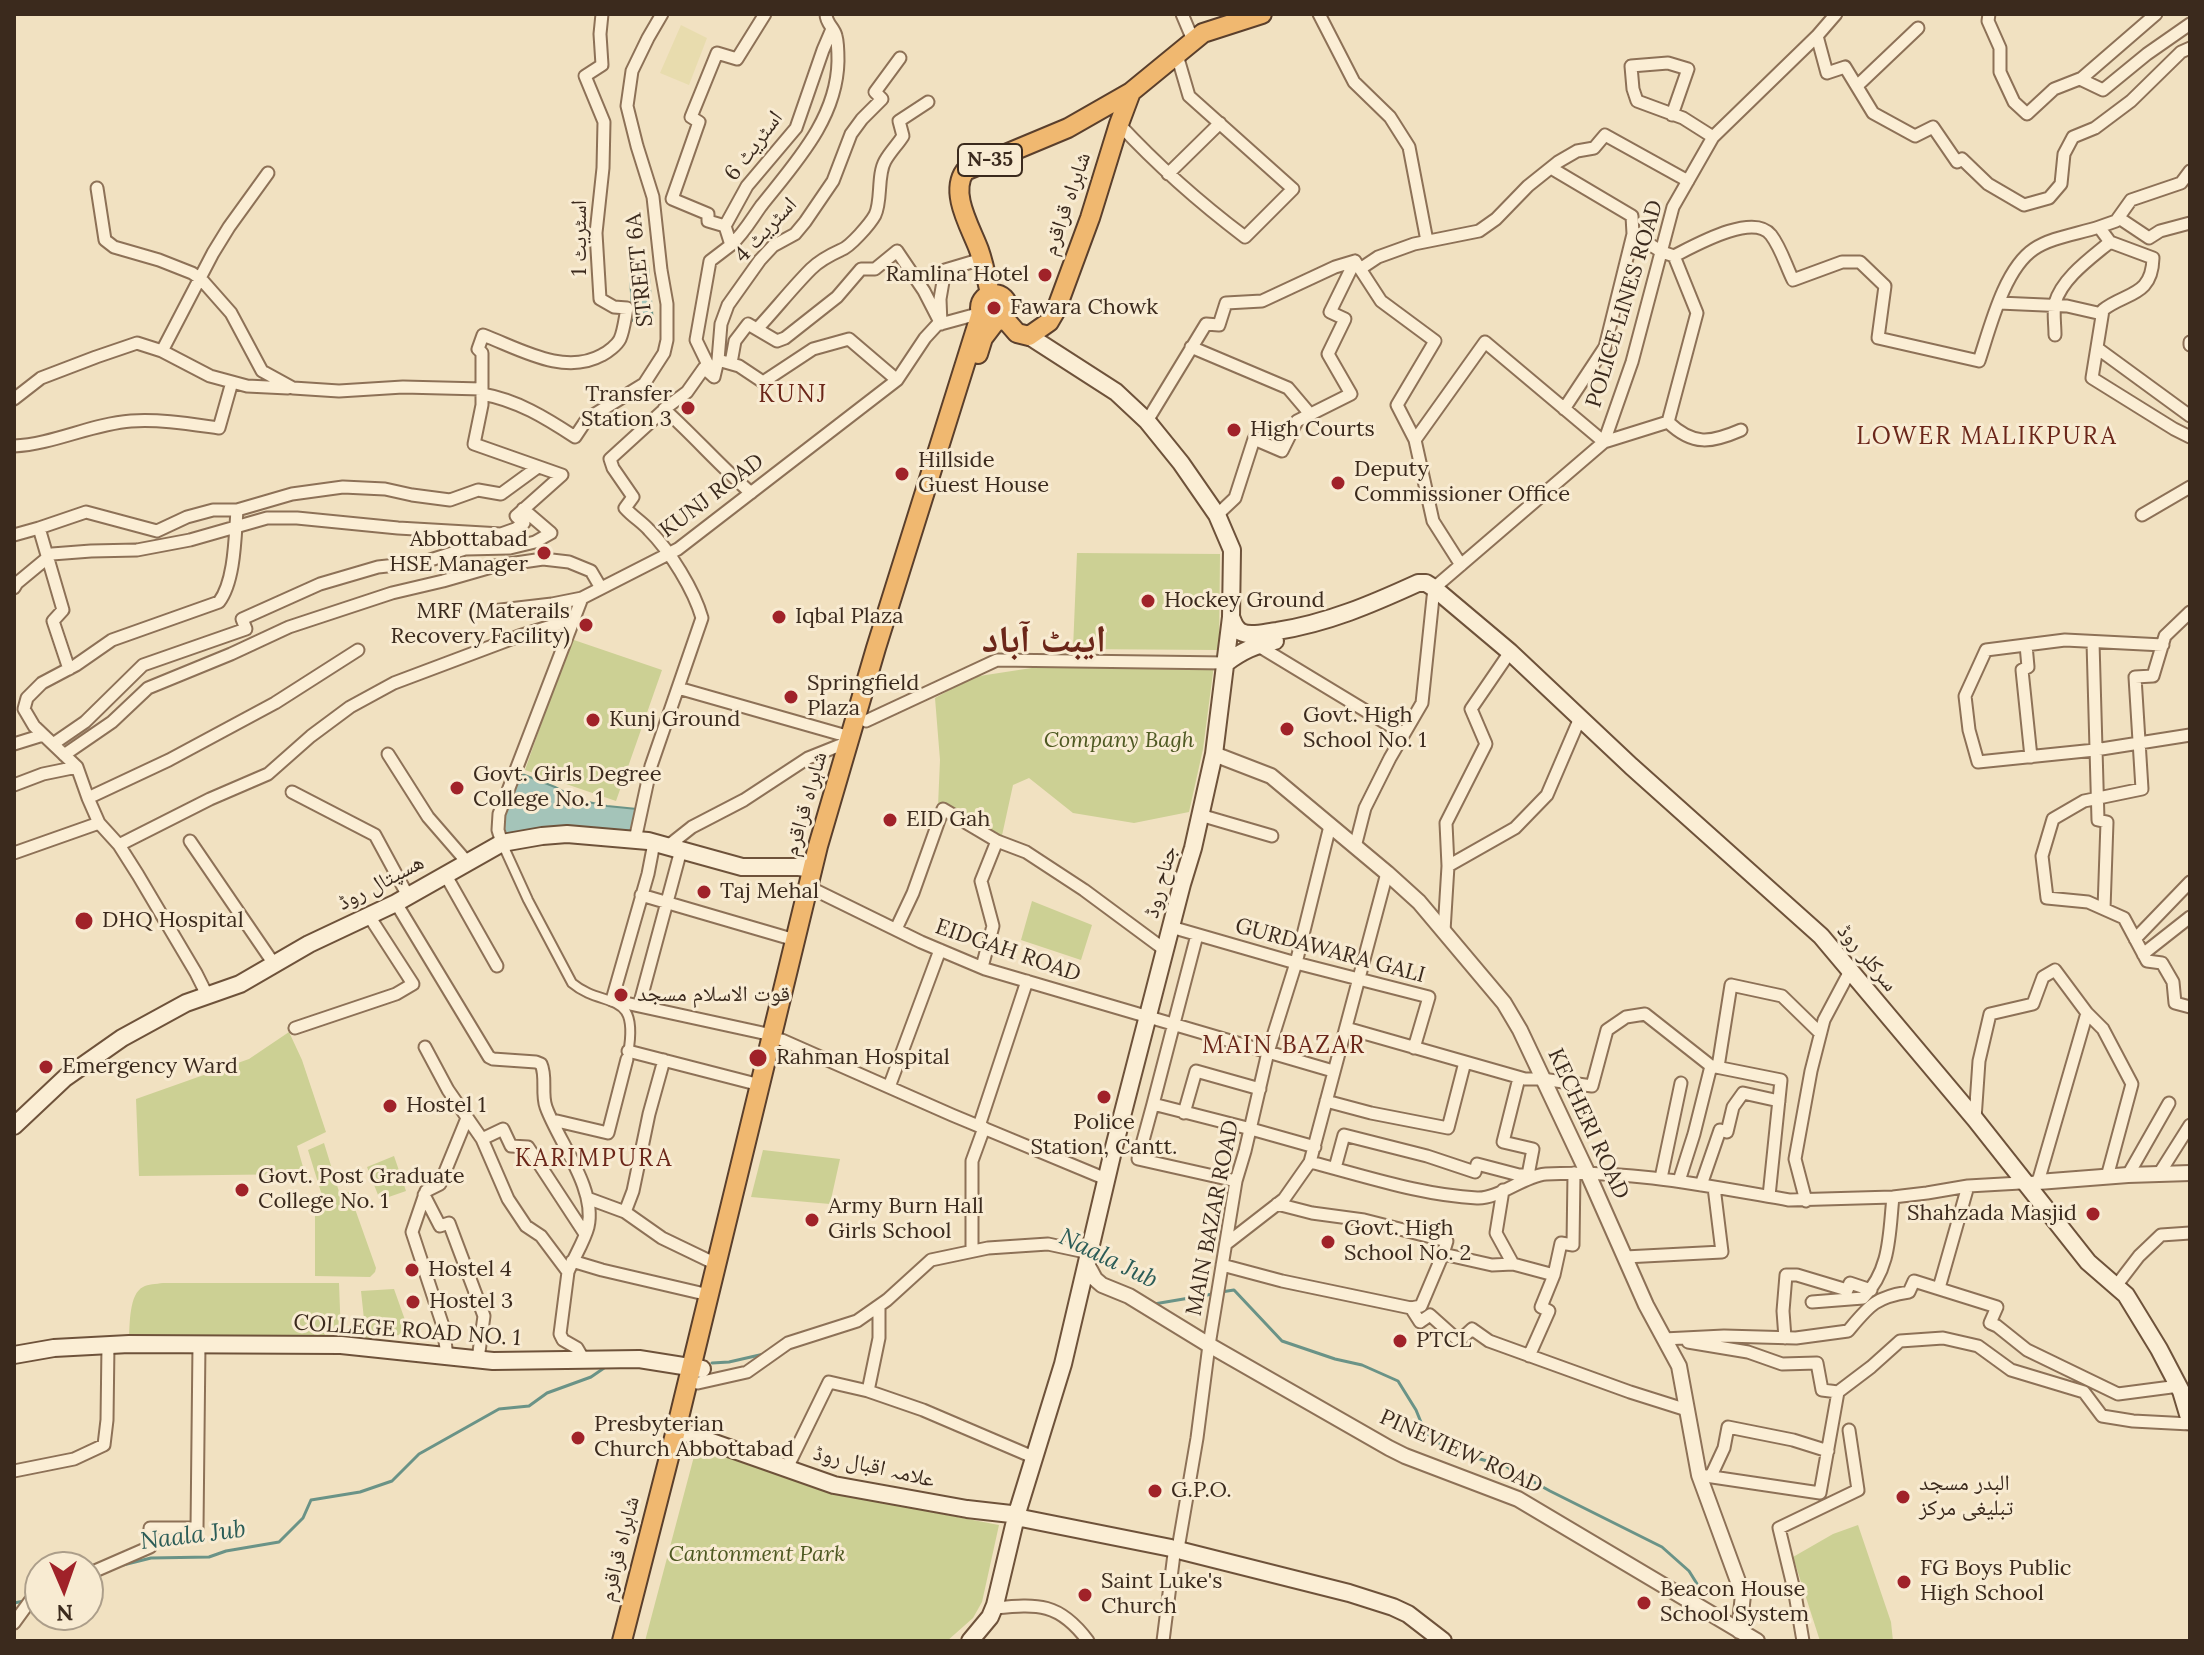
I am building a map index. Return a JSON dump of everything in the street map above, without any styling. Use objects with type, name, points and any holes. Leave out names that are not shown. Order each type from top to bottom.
[{"type":"highway","name":"شاہراہ قراقرم","points":[[994,317],[981,304],[990,294],[982,259],[959,191],[959,180],[965,171],[1088,117],[1131,92],[1203,33],[1262,14]]},
{"type":"highway","name":"شاہراہ قراقرم","points":[[1029,336],[1049,322],[1056,310],[1099,193],[1131,92]]},
{"type":"highway","points":[[1088,117],[1116,133]]},
{"type":"highway","name":"شاہراہ قراقرم","points":[[622,1641],[697,1373],[777,1038],[817,891],[983,338],[994,317]]},
{"type":"highway","name":"شاہراہ قراقرم","points":[[633,1641],[686,1433],[716,1264],[760,1085],[777,1038],[795,940],[813,869],[849,740],[994,317]]},
{"type":"highway","points":[[994,317],[1017,333],[1029,336]]},
{"type":"main road","name":"جناح روڈ","points":[[970,1641],[994,1608],[1016,1515],[1063,1364],[1106,1179],[1214,754],[1230,624],[1232,550],[1217,515],[1181,463],[1147,421],[1116,392],[1029,336]]},
{"type":"main road","points":[[1230,624],[1236,639],[1304,636],[1361,620],[1434,588]]},
{"type":"main road","name":"سرکلر روڈ","points":[[1434,588],[1510,652],[1810,926],[2032,1182],[2088,1262],[2126,1295],[2179,1386],[2190,1423]]},
{"type":"main road","points":[[1226,663],[1256,639]]},
{"type":"main road","name":"ھسپتال روڈ","points":[[14,1126],[65,1078],[122,1038],[186,1003],[240,984],[309,944],[402,900],[502,843],[567,834],[668,846],[742,867],[813,869]]},
{"type":"main road","name":"COLLEGE ROAD NO. 1","points":[[14,1355],[54,1348],[108,1345],[341,1345],[521,1362],[639,1359],[697,1373]]},
{"type":"main road","name":"علامہ اقبال روڈ","points":[[686,1433],[834,1485],[1016,1515],[1176,1549],[1349,1593],[1408,1614],[1443,1641]]},
{"type":"street","name":"اسٹریٹ 1","points":[[538,467],[474,444],[482,405],[482,353],[478,349],[483,335],[559,362],[575,364],[605,353],[620,340],[627,308],[614,307],[600,299],[596,233],[604,122],[585,76],[602,65],[602,14]]},
{"type":"street","name":"STREET 6A","points":[[482,391],[530,410],[575,437],[587,419],[644,384],[664,353],[667,304],[653,197],[627,106],[632,71],[662,14]]},
{"type":"street","points":[[731,245],[725,226],[708,221],[708,214],[672,199],[699,122],[691,117],[717,53],[737,59],[765,14]]},
{"type":"street","points":[[714,377],[696,340],[710,261],[743,234],[824,120],[834,91],[838,62],[836,34],[826,20],[826,14]]},
{"type":"street","points":[[1182,14],[1193,40]]},
{"type":"street","points":[[1319,14],[1354,82],[1390,117],[1409,147],[1427,241]]},
{"type":"street","name":"POLICE LINES ROAD","points":[[1434,588],[1604,442],[1632,362],[1673,207],[1713,137],[1836,14]]},
{"type":"street","points":[[1989,14],[1988,21],[2000,48],[2000,72],[2014,102],[2027,114],[2054,89],[2080,79],[2156,14]]},
{"type":"street","points":[[2080,79],[2103,90],[2190,24]]},
{"type":"street","points":[[1857,86],[1918,28]]},
{"type":"street","name":"اسٹریٹ 6","points":[[725,226],[747,186],[796,128],[832,29]]},
{"type":"street","points":[[1817,36],[1827,73],[1845,67],[1873,113],[1915,136],[1933,127],[1957,162],[1962,159],[1988,184],[2024,205],[2049,198],[2061,184],[2064,154],[2073,137],[2095,128],[2119,110],[2181,52],[2190,48]]},
{"type":"street","points":[[1116,133],[1245,237],[1293,189],[1189,96],[1177,55]]},
{"type":"street","name":"اسٹریٹ 4","points":[[714,377],[721,324],[728,305],[760,260],[773,246],[795,234],[805,222],[833,181],[851,134],[882,99],[875,92],[900,58]]},
{"type":"street","points":[[1672,115],[1688,69],[1668,63],[1631,66],[1637,101],[1713,137]]},
{"type":"street","points":[[757,329],[812,268],[833,251],[841,251],[855,241],[870,222],[877,212],[884,161],[903,136],[899,121],[928,102]]},
{"type":"street","points":[[1168,174],[1220,123]]},
{"type":"street","points":[[1147,421],[1206,324],[1219,325],[1226,303],[1262,301],[1335,267],[1358,265],[1427,241],[1479,231],[1551,168],[1577,151],[1594,148],[1605,135],[1688,181]]},
{"type":"street","points":[[1551,168],[1632,216],[1633,234],[1605,347],[1564,409]]},
{"type":"street","points":[[1633,234],[1674,256],[1733,230],[1761,227],[1771,235],[1793,280],[1842,262],[1860,262],[1885,286],[1878,338],[1979,361],[1999,303],[2018,264],[2032,250],[2116,221],[2131,200],[2181,183],[2190,171]]},
{"type":"street","points":[[162,351],[229,227],[268,173]]},
{"type":"street","points":[[97,188],[105,240],[114,247],[159,260],[201,279],[231,313],[262,371],[293,388]]},
{"type":"street","points":[[2119,218],[2149,238],[2160,231],[2190,223]]},
{"type":"street","points":[[2099,227],[2110,242],[2153,258],[2152,273],[2137,293],[2103,310],[2092,378],[2190,437]]},
{"type":"street","points":[[2055,335],[2054,306],[2060,290],[2110,242]]},
{"type":"street","points":[[731,363],[735,341],[748,324],[777,341],[785,338],[837,297],[861,269],[875,269],[897,251],[924,291],[941,324]]},
{"type":"street","points":[[1668,422],[1697,313],[1674,256]]},
{"type":"street","points":[[941,324],[940,299],[945,270],[982,259]]},
{"type":"street","points":[[1217,515],[1235,498],[1254,439],[1282,451],[1297,421],[1351,394],[1328,354],[1345,319],[1330,312],[1358,265]]},
{"type":"street","points":[[1358,265],[1381,301],[1435,341],[1397,405],[1415,440],[1433,521],[1461,565]]},
{"type":"street","points":[[1999,303],[2067,306],[2102,314]]},
{"type":"street","points":[[941,324],[994,317]]},
{"type":"street","name":"KUNJ ROAD","points":[[492,611],[582,598],[678,549],[897,380],[925,338],[941,324]]},
{"type":"street","points":[[718,360],[739,366],[763,382],[813,349],[849,339],[897,380]]},
{"type":"street","points":[[1415,440],[1485,342],[1604,442],[1668,422]]},
{"type":"street","points":[[14,399],[41,378],[137,343],[162,351],[210,376],[247,386],[339,391],[403,387],[482,391]]},
{"type":"street","points":[[1191,347],[1288,388],[1310,414]]},
{"type":"street","points":[[2097,348],[2190,416]]},
{"type":"street","points":[[635,840],[651,766],[702,618],[699,607],[668,554],[648,529],[625,508],[633,497],[610,459],[687,392],[704,368],[714,377]]},
{"type":"street","points":[[14,446],[36,445],[130,421],[179,422],[219,428],[232,382]]},
{"type":"street","points":[[664,409],[751,493]]},
{"type":"street","points":[[1668,422],[1679,433],[1693,439],[1720,439],[1741,430]]},
{"type":"street","points":[[14,535],[86,512],[157,531],[213,510],[237,510],[292,494],[343,487],[385,489],[450,500],[478,490],[501,494],[538,467],[562,475],[516,516],[524,523],[501,534],[267,518],[190,540],[137,550],[52,554],[14,588]]},
{"type":"street","points":[[2142,515],[2190,487]]},
{"type":"street","points":[[53,744],[85,722],[143,665],[246,629],[242,619],[311,587],[378,567],[424,562],[465,549],[510,548],[535,542],[551,533],[523,509]]},
{"type":"street","points":[[207,995],[119,845],[99,823],[77,767],[34,726],[19,706],[42,683],[112,640],[219,602],[226,593],[237,510]]},
{"type":"street","points":[[39,528],[63,610],[53,621],[69,669]]},
{"type":"street","points":[[501,534],[510,548]]},
{"type":"street","points":[[64,755],[112,722],[148,688],[289,627],[392,593],[495,566],[543,559],[569,562],[591,571],[601,588]]},
{"type":"street","points":[[1355,847],[1365,808],[1422,703],[1434,588]]},
{"type":"street","points":[[582,598],[499,814],[498,830],[528,900],[572,983],[579,989],[612,1000],[777,1038],[1106,1179]]},
{"type":"street","points":[[2190,612],[2165,636],[2153,676],[2135,677],[2142,789],[2084,801],[2053,819],[2042,856],[2047,898],[2088,902],[2124,918],[2147,961],[2162,963],[2173,982],[2175,1003],[2190,1007]]},
{"type":"street","points":[[119,845],[268,774],[350,707],[394,683],[519,636],[574,619]]},
{"type":"street","points":[[1256,639],[1404,734]]},
{"type":"street","points":[[2163,645],[2065,640],[1986,650],[1965,696],[1969,730],[1978,762],[2095,750],[2190,735]]},
{"type":"street","points":[[2093,642],[2098,820],[2107,822],[2104,909]]},
{"type":"street","points":[[2026,645],[2028,667],[2022,670],[2031,757]]},
{"type":"street","points":[[88,798],[169,760],[275,703],[358,650]]},
{"type":"street","points":[[1444,931],[1448,866],[1446,823],[1486,744],[1471,709],[1510,652]]},
{"type":"street","points":[[866,721],[997,660],[1226,663]]},
{"type":"street","points":[[678,688],[849,740]]},
{"type":"street","points":[[1448,866],[1515,828],[1547,795],[1580,718]]},
{"type":"street","points":[[14,744],[43,735]]},
{"type":"street","points":[[612,1000],[641,895],[668,846],[692,827],[744,800],[808,758],[849,740]]},
{"type":"street","points":[[388,754],[428,817],[467,862]]},
{"type":"street","name":"KECHERI ROAD","points":[[1214,754],[1271,776],[1387,873],[1419,902],[1444,931],[1504,1003],[1520,1030],[1581,1174],[1679,1366],[1705,1476],[1743,1595],[1736,1636]]},
{"type":"street","points":[[14,785],[43,774],[77,767]]},
{"type":"street","points":[[292,792],[375,835],[402,900],[489,1057],[541,1064],[545,1104],[578,1175],[590,1210],[585,1234],[570,1266],[560,1334],[563,1340],[577,1348],[584,1360]]},
{"type":"street","points":[[896,929],[913,893],[943,809],[997,841],[1026,852],[1165,950]]},
{"type":"street","points":[[1200,815],[1272,836]]},
{"type":"street","points":[[14,853],[99,823]]},
{"type":"street","name":"MAIN BAZAR ROAD","points":[[1163,1641],[1236,1181],[1330,826]]},
{"type":"street","points":[[190,841],[274,964]]},
{"type":"street","points":[[982,967],[993,926],[981,881],[997,841]]},
{"type":"street","points":[[639,1006],[666,902],[668,846]]},
{"type":"street","points":[[1226,1244],[1284,1199],[1310,1162],[1387,873]]},
{"type":"street","points":[[445,874],[497,966]]},
{"type":"street","points":[[2135,939],[2190,882]]},
{"type":"street","name":"EIDGAH ROAD","points":[[817,891],[982,967],[1147,1017]]},
{"type":"street","points":[[641,895],[795,940]]},
{"type":"street","points":[[295,1028],[396,994],[413,984],[369,916]]},
{"type":"street","points":[[2143,954],[2190,917]]},
{"type":"street","name":"GURDAWARA GALI","points":[[1171,927],[1429,997],[1414,1048]]},
{"type":"street","points":[[1197,935],[1138,1159],[1236,1181]]},
{"type":"street","points":[[889,1087],[940,950]]},
{"type":"street","points":[[1975,1119],[1979,1061],[1990,1014],[2033,1004],[2043,977],[2055,970],[2103,1029],[2132,1084],[2107,1177]]},
{"type":"street","points":[[1806,1201],[1795,1159],[1811,1071],[1824,1020],[1850,971]]},
{"type":"street","points":[[972,1251],[972,1161],[1027,981]]},
{"type":"street","points":[[1679,1181],[1714,1066],[1731,985],[1782,996],[1820,1033]]},
{"type":"street","points":[[554,1123],[557,1121],[608,1133],[628,1055],[630,1033],[626,1012],[612,1000]]},
{"type":"street","points":[[2032,1182],[2087,1013]]},
{"type":"street","points":[[1346,1028],[1519,1078],[1592,1086],[1607,1030],[1626,1017],[1645,1014],[1714,1066],[1781,1080],[1769,1196]]},
{"type":"street","points":[[1147,1017],[1333,1071]]},
{"type":"street","points":[[425,1047],[448,1090],[482,1139],[508,1199],[526,1226],[541,1236],[570,1266],[602,1270],[709,1295]]},
{"type":"street","points":[[628,1055],[664,1060],[760,1085]]},
{"type":"street","points":[[625,1212],[633,1191],[664,1060]]},
{"type":"street","points":[[1326,1101],[1448,1128],[1465,1062]]},
{"type":"street","points":[[1184,1113],[1196,1071],[1260,1089]]},
{"type":"street","points":[[1519,1078],[1503,1142],[1533,1149],[1534,1175]]},
{"type":"street","points":[[1661,1178],[1681,1083]]},
{"type":"street","points":[[1701,1185],[1720,1130],[1727,1132],[1733,1107],[1743,1093],[1779,1101]]},
{"type":"street","points":[[2128,1175],[2169,1103]]},
{"type":"street","points":[[1153,1104],[1315,1147]]},
{"type":"street","points":[[447,1356],[443,1326],[412,1232],[424,1195],[440,1184],[467,1118]]},
{"type":"street","points":[[2159,1174],[2190,1125]]},
{"type":"street","points":[[482,1139],[503,1129],[511,1146],[528,1147],[585,1234]]},
{"type":"street","points":[[1335,1168],[1344,1135],[1475,1172],[1477,1164],[1519,1175],[1661,1178],[1806,1201],[1893,1197],[1968,1186],[2190,1173]]},
{"type":"street","points":[[1310,1162],[1433,1194],[1482,1199],[1534,1175]]},
{"type":"street","points":[[1529,1356],[1549,1311],[1541,1307],[1554,1275],[1561,1243],[1573,1245],[1581,1174]]},
{"type":"street","points":[[1939,1288],[1968,1186]]},
{"type":"street","points":[[1625,1257],[1722,1252],[1714,1187]]},
{"type":"street","points":[[1503,1190],[1496,1233],[1513,1264]]},
{"type":"street","points":[[424,1195],[440,1226],[449,1223],[484,1316],[478,1359]]},
{"type":"street","points":[[1812,1302],[1863,1298],[1871,1290],[1886,1261],[1893,1197]]},
{"type":"street","points":[[587,1198],[625,1212],[662,1238],[716,1264]]},
{"type":"street","points":[[1222,1265],[1411,1308],[1421,1306],[1447,1241],[1364,1220],[1312,1213],[1277,1204]]},
{"type":"street","points":[[2116,1286],[2139,1256],[2161,1235],[2190,1233]]},
{"type":"street","points":[[697,1373],[747,1372],[788,1343],[857,1321],[879,1306],[931,1260],[972,1251],[1048,1244],[1088,1258],[1095,1279],[1102,1285]]},
{"type":"street","points":[[1443,1254],[1492,1265],[1513,1264],[1554,1275]]},
{"type":"street","points":[[1785,1338],[1783,1311],[1786,1275],[1797,1275],[1847,1290],[1850,1283],[1871,1290]]},
{"type":"street","points":[[1664,1339],[1724,1336],[1785,1338],[1848,1331],[1863,1313],[1884,1296],[1909,1292],[1914,1281],[1997,1307],[1990,1323],[2027,1350],[2118,1394],[2179,1386]]},
{"type":"street","points":[[1081,1293],[1102,1285]]},
{"type":"street","name":"PINEVIEW ROAD","points":[[1102,1285],[1129,1296],[1405,1456],[1518,1499],[1736,1636],[1757,1641]]},
{"type":"street","points":[[868,1391],[879,1338],[879,1306]]},
{"type":"street","points":[[1411,1308],[1420,1322],[1430,1315],[1459,1341],[1472,1329],[1489,1341],[1687,1410]]},
{"type":"street","points":[[1828,1451],[1793,1440],[1728,1427],[1724,1448],[1705,1476],[1820,1493],[1828,1451],[1838,1392],[1900,1341],[1943,1338],[1978,1346],[2011,1370],[2084,1392],[2102,1416],[2133,1421],[2190,1423]]},
{"type":"street","points":[[1664,1339],[1748,1352],[1782,1364],[1817,1363],[1822,1390],[1838,1392]]},
{"type":"street","points":[[104,1567],[150,1547],[150,1528],[197,1528],[199,1344]]},
{"type":"street","points":[[14,1471],[74,1459],[104,1445],[108,1345]]},
{"type":"street","points":[[787,1468],[829,1382],[868,1391],[923,1410],[1033,1457]]},
{"type":"street","points":[[1803,1641],[1779,1528],[1858,1490],[1849,1430]]},
{"type":"street","points":[[994,1608],[1029,1605],[1056,1610],[1088,1641]]},
{"type":"shaded area","points":[[681,25],[707,38],[689,85],[660,73]]},
{"type":"green space","name":"Hockey Ground","points":[[1077,553],[1220,554],[1219,650],[1073,649]]},
{"type":"green space","name":"Kunj Ground","points":[[571,639],[662,670],[616,801],[525,770]]},
{"type":"green space","name":"Company Bagh","points":[[1064,663],[1214,665],[1203,749],[1189,812],[1134,823],[1073,813],[1029,778],[1013,785],[1001,840],[938,806],[940,760],[935,698],[973,677]]},
{"type":"green space","points":[[1032,901],[1092,925],[1081,960],[1021,940]]},
{"type":"green space","points":[[289,1032],[302,1060],[326,1132],[297,1146],[305,1174],[139,1176],[136,1099],[249,1059]]},
{"type":"green space","points":[[324,1143],[340,1195],[349,1192],[376,1268],[370,1277],[315,1276],[315,1206],[324,1202],[308,1150]]},
{"type":"green space","points":[[763,1150],[840,1159],[830,1204],[751,1197]]},
{"type":"green space","points":[[394,1156],[406,1191],[380,1200],[367,1167]]},
{"type":"green space","points":[[163,1283],[339,1283],[341,1337],[129,1338],[131,1310],[138,1291],[145,1286]]},
{"type":"green space","points":[[394,1289],[410,1334],[366,1338],[361,1291]]},
{"type":"green space","name":"Cantonment Park","points":[[697,1445],[832,1493],[999,1525],[982,1602],[973,1618],[947,1641],[645,1641]]},
{"type":"green space","points":[[1858,1525],[1891,1622],[1893,1641],[1820,1641],[1793,1557],[1833,1534]]},
{"type":"water","points":[[629,265],[648,266],[653,322],[633,321]]},
{"type":"water","points":[[517,772],[579,800],[637,809],[633,836],[505,841],[502,815]]},
{"type":"waterway","name":"Naala Jub","points":[[1221,1292],[1234,1290],[1282,1341],[1362,1365],[1398,1381],[1425,1432],[1448,1450],[1505,1466],[1662,1547],[1689,1571],[1699,1587]]},
{"type":"waterway","name":"Naala Jub","points":[[1154,1304],[1213,1294]]},
{"type":"waterway","name":"Naala Jub","points":[[712,1363],[764,1354]]},
{"type":"waterway","name":"Naala Jub","points":[[123,1565],[151,1558],[209,1557],[279,1542],[303,1518],[311,1500],[360,1492],[392,1481],[419,1454],[499,1409],[529,1406],[547,1393],[591,1377],[607,1366]]},
{"type":"waterway","name":"Naala Jub","points":[[14,1603],[24,1601]]},
{"type":"place","name":"Ramlina Hotel","points":[[1045,275]]},
{"type":"place","name":"Fawara Chowk","points":[[994,308]]},
{"type":"place","name":"Transfer Station 3","points":[[688,408]]},
{"type":"place","name":"High Courts","points":[[1234,430]]},
{"type":"place","name":"Hillside Guest House","points":[[902,474]]},
{"type":"place","name":"Deputy Commissioner Office","points":[[1338,483]]},
{"type":"place","name":"Abbottabad HSE Manager","points":[[544,553]]},
{"type":"place","name":"Hockey Ground","points":[[1148,601]]},
{"type":"place","name":"Iqbal Plaza","points":[[779,617]]},
{"type":"place","name":"MRF (Materails Recovery Facility)","points":[[586,625]]},
{"type":"place","name":"Springfield Plaza","points":[[791,697]]},
{"type":"place","name":"Kunj Ground","points":[[593,720]]},
{"type":"place","name":"Govt. High School No. 1","points":[[1287,729]]},
{"type":"place","name":"Govt. Girls Degree College No. 1","points":[[457,788]]},
{"type":"place","name":"EID Gah","points":[[890,820]]},
{"type":"place","name":"Taj Mehal","points":[[704,892]]},
{"type":"place","name":"DHQ Hospital","points":[[84,921]]},
{"type":"place","name":"قوت الاسلام مسجد","points":[[621,995]]},
{"type":"place","name":"Rahman Hospital","points":[[758,1058]]},
{"type":"place","name":"Emergency Ward","points":[[46,1067]]},
{"type":"place","name":"Police Station, Cantt.","points":[[1104,1097]]},
{"type":"place","name":"Hostel 1","points":[[390,1106]]},
{"type":"place","name":"Govt. Post Graduate College No. 1","points":[[242,1190]]},
{"type":"place","name":"Shahzada Masjid","points":[[2093,1214]]},
{"type":"place","name":"Army Burn Hall Girls School","points":[[812,1220]]},
{"type":"place","name":"Govt. High School No. 2","points":[[1328,1242]]},
{"type":"place","name":"Hostel 4","points":[[412,1270]]},
{"type":"place","name":"Hostel 3","points":[[413,1302]]},
{"type":"place","name":"PTCL","points":[[1400,1341]]},
{"type":"place","name":"Presbyterian Church Abbottabad","points":[[578,1438]]},
{"type":"place","name":"G.P.O.","points":[[1155,1491]]},
{"type":"place","name":"البدر مسجد تبلیغی مرکز","points":[[1903,1497]]},
{"type":"place","name":"FG Boys Public High School","points":[[1904,1582]]},
{"type":"place","name":"Saint Luke's Church","points":[[1085,1595]]},
{"type":"place","name":"Beacon House School System","points":[[1644,1603]]},
{"type":"district","name":"KUNJ","points":[[793,395]]},
{"type":"district","name":"LOWER MALIKPURA","points":[[1987,437]]},
{"type":"district","name":"ایبٹ آباد","points":[[1044,641]]},
{"type":"district","name":"MAIN BAZAR","points":[[1284,1046]]},
{"type":"district","name":"KARIMPURA","points":[[594,1159]]}]
